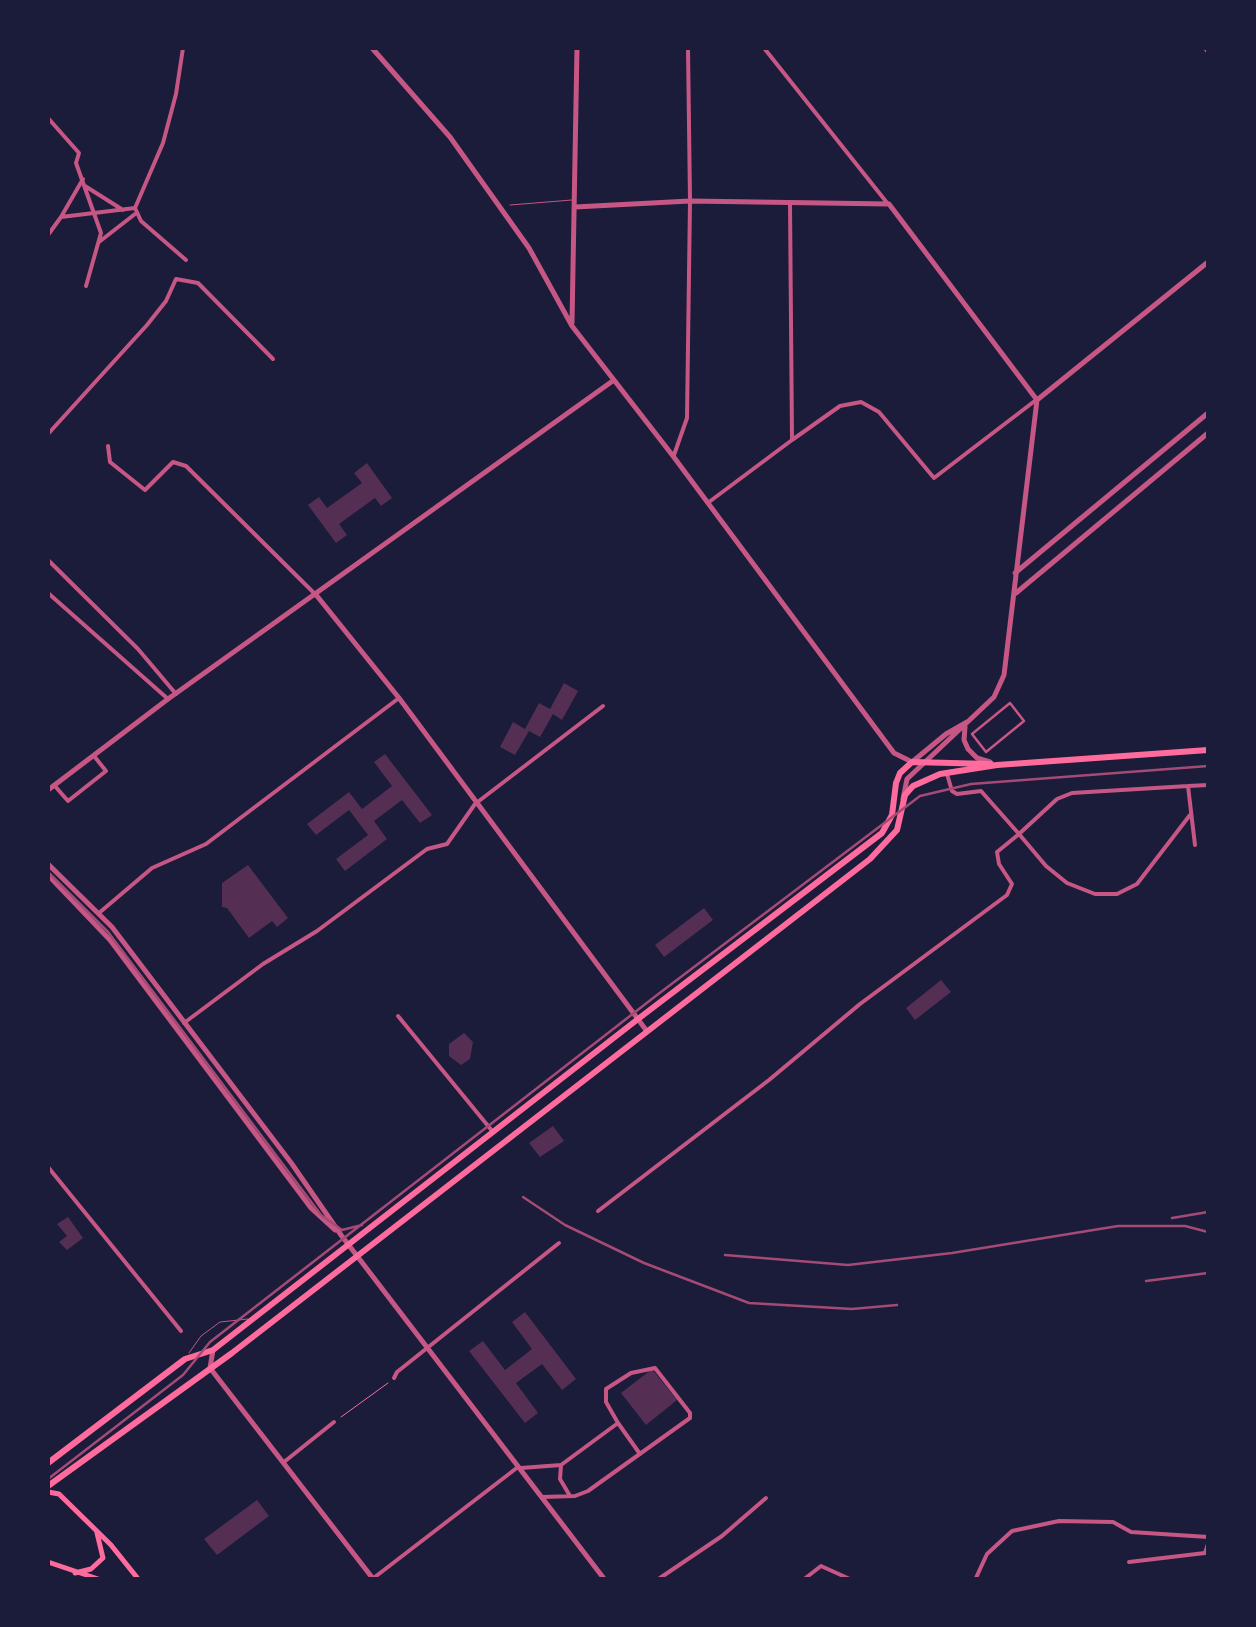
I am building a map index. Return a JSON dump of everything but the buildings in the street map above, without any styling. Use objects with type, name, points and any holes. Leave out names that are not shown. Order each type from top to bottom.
[{"type":"main road","points":[[139,1580],[60,1494],[48,1489],[888,844],[913,786],[926,778],[997,765],[1208,750]]},
{"type":"main road","points":[[48,1463],[185,1359],[213,1350],[882,833],[892,815],[900,773],[912,762],[997,765]]},
{"type":"main road","points":[[58,1479],[60,1494]]},
{"type":"main road","points":[[75,1573],[92,1569],[103,1558],[96,1530]]},
{"type":"main road","points":[[48,1562],[101,1580]]},
{"type":"street","points":[[98,243],[135,212],[164,143],[183,48]]},
{"type":"street","points":[[372,48],[450,138],[529,248],[572,326],[894,753],[898,766],[896,783]]},
{"type":"street","points":[[572,326],[577,48]]},
{"type":"street","points":[[673,456],[687,418],[688,48]]},
{"type":"street","points":[[764,48],[1037,400],[1007,658],[998,692],[907,779],[903,802]]},
{"type":"street","points":[[48,118],[79,153],[76,164],[101,233],[86,286]]},
{"type":"street","points":[[84,182],[123,210]]},
{"type":"street","points":[[48,235],[84,182]]},
{"type":"street","points":[[790,203],[792,440]]},
{"type":"street","points":[[576,204],[888,204]]},
{"type":"street","points":[[61,217],[135,212],[186,260]]},
{"type":"street","points":[[708,503],[840,406],[861,402],[879,412],[934,478],[1208,262]]},
{"type":"street","points":[[48,434],[147,325],[166,301],[176,278],[198,284],[272,359]]},
{"type":"street","points":[[93,756],[106,771],[68,801],[51,787],[168,699],[614,380]]},
{"type":"street","points":[[1016,573],[1208,413]]},
{"type":"street","points":[[1014,595],[1208,433]]},
{"type":"street","points":[[108,446],[110,462],[145,490],[173,462],[186,466],[316,596],[399,698],[646,1030]]},
{"type":"street","points":[[1116,490],[1125,502]]},
{"type":"street","points":[[1058,540],[1066,550]]},
{"type":"street","points":[[48,560],[138,649],[176,694]]},
{"type":"street","points":[[48,593],[168,699]]},
{"type":"street","points":[[99,913],[169,858],[206,844],[399,698]]},
{"type":"street","points":[[1010,703],[1024,722],[986,752],[972,734],[1010,703]]},
{"type":"street","points":[[184,1023],[426,850],[447,844],[475,804],[603,706]]},
{"type":"street","points":[[894,753],[912,762],[967,722]]},
{"type":"street","points":[[967,722],[963,732],[968,749],[977,758],[997,765]]},
{"type":"street","points":[[946,774],[949,788],[956,794],[980,791],[1046,866],[1067,883],[1096,894],[1117,894],[1136,884],[1190,816]]},
{"type":"street","points":[[598,1211],[769,1080],[860,1004],[1007,895],[1012,884],[998,864],[998,852],[1057,798],[1072,792],[1208,785]]},
{"type":"street","points":[[1188,786],[1195,845]]},
{"type":"street","points":[[48,864],[99,913],[604,1580]]},
{"type":"street","points":[[48,875],[110,940],[311,1208],[341,1235]]},
{"type":"street","points":[[398,1016],[493,1132]]},
{"type":"street","points":[[48,1167],[181,1331]]},
{"type":"street","points":[[394,1378],[558,1243]]},
{"type":"street","points":[[213,1350],[210,1368],[373,1579],[520,1467],[561,1465],[618,1423]]},
{"type":"street","points":[[542,1497],[588,1492],[640,1454],[691,1416],[654,1368],[619,1378],[606,1389],[606,1402],[640,1454]]},
{"type":"street","points":[[284,1462],[334,1422]]},
{"type":"street","points":[[561,1465],[561,1483],[570,1496]]},
{"type":"street","points":[[658,1580],[722,1536],[766,1498]]},
{"type":"street","points":[[974,1580],[986,1554],[1012,1531],[1059,1521],[1112,1522],[1131,1532],[1208,1540],[1205,1553],[1129,1562]]},
{"type":"street","points":[[802,1580],[821,1566],[852,1580]]},
{"type":"lane","points":[[510,205],[576,204]]},
{"type":"lane","points":[[185,1359],[200,1336],[220,1322],[252,1319]]},
{"type":"path","points":[[334,1422],[394,1378]]},
{"type":"tram line","points":[[48,1479],[183,1375],[210,1342],[920,796],[971,784],[1208,766]]},
{"type":"tram line","points":[[48,872],[108,932],[321,1215],[342,1230],[362,1225]]},
{"type":"railway","points":[[523,1197],[565,1225],[644,1263],[749,1303],[852,1309],[897,1305]]},
{"type":"railway","points":[[1172,1218],[1208,1212]]},
{"type":"railway","points":[[725,1255],[848,1265],[1118,1226],[1185,1226],[1208,1232]]},
{"type":"railway","points":[[1146,1281],[1208,1273]]}]
